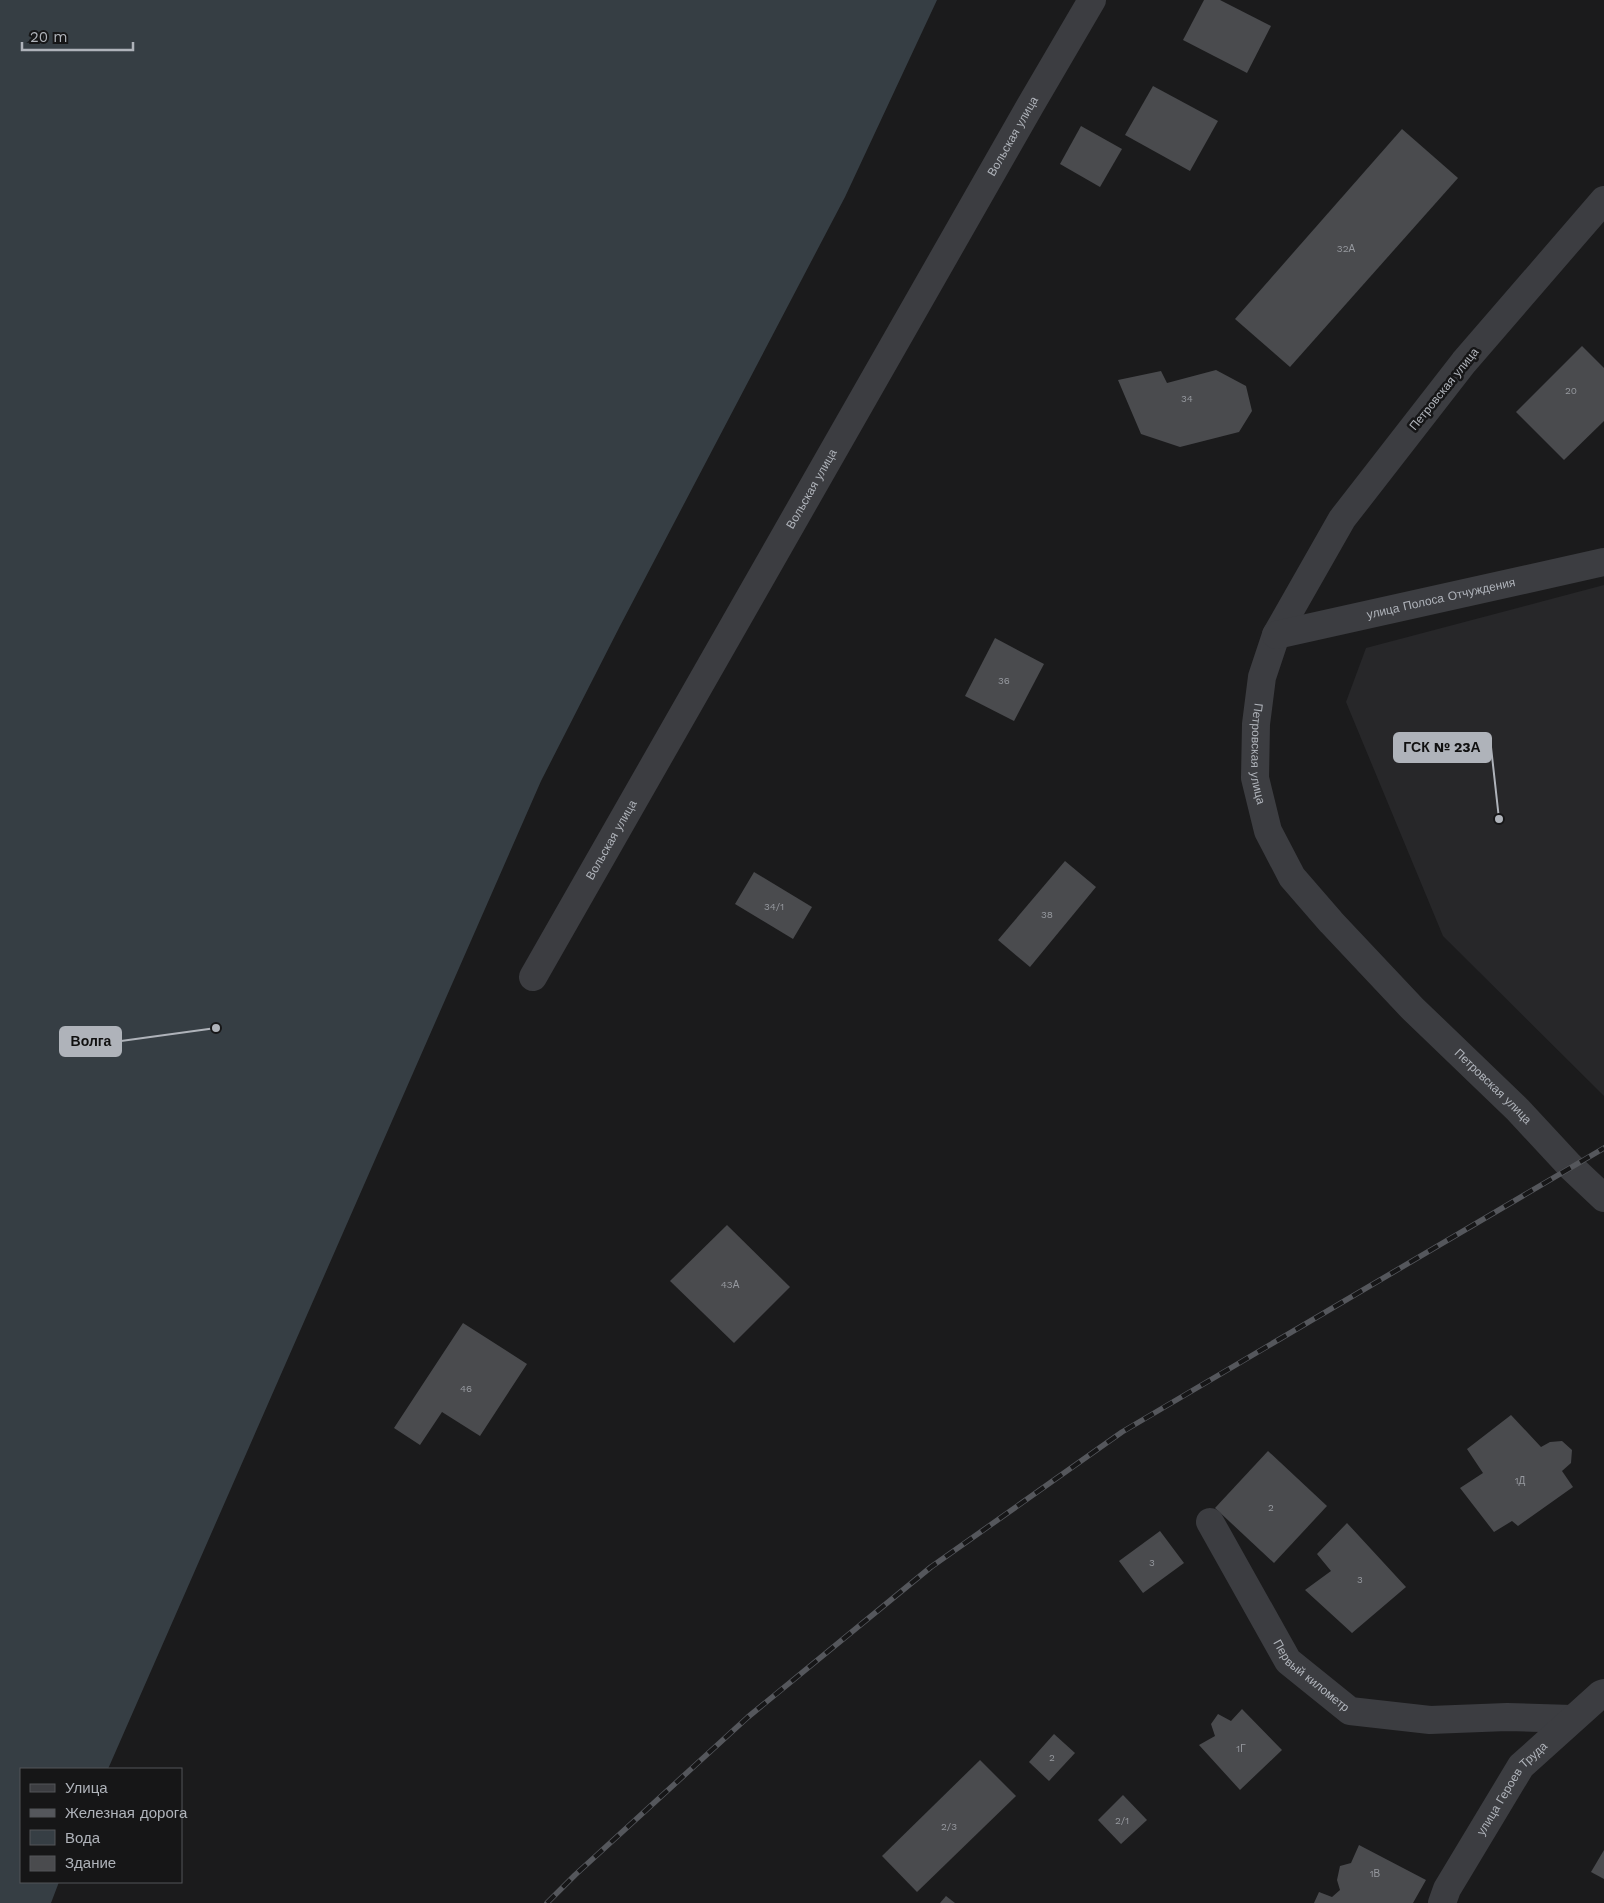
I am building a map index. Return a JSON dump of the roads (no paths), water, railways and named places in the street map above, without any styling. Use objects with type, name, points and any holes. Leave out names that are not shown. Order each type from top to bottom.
[{"type":"street","name":"Вольская улица","points":[[533,977],[1092,0]]},
{"type":"street","name":"Петровская улица","points":[[1604,200],[1464,362],[1342,519],[1276,635],[1262,677],[1256,724],[1255,778],[1268,831],[1292,877],[1331,922],[1413,1009],[1518,1110],[1570,1166],[1604,1198]]},
{"type":"street","name":"улица Полоса Отчуждения","points":[[1276,635],[1604,562]]},
{"type":"street","name":"Первый километр","points":[[1210,1522],[1288,1661],[1350,1711],[1430,1720],[1507,1717],[1572,1719]]},
{"type":"street","name":"улица Героев Труда","points":[[1442,1903],[1447,1889],[1521,1766],[1572,1719],[1604,1693]]},
{"type":"water","points":[[0,0],[937,0],[845,197],[541,781],[108,1768],[20,1768],[20,1883],[59,1883],[51,1903],[0,1903]]},
{"type":"railway","points":[[547,1903],[575,1875],[748,1717],[931,1567],[1122,1432],[1604,1148]]},
{"type":"place","name":"ГСК № 23А","points":[[1499,819]]},
{"type":"place","name":"Волга","points":[[216,1028]]}]
